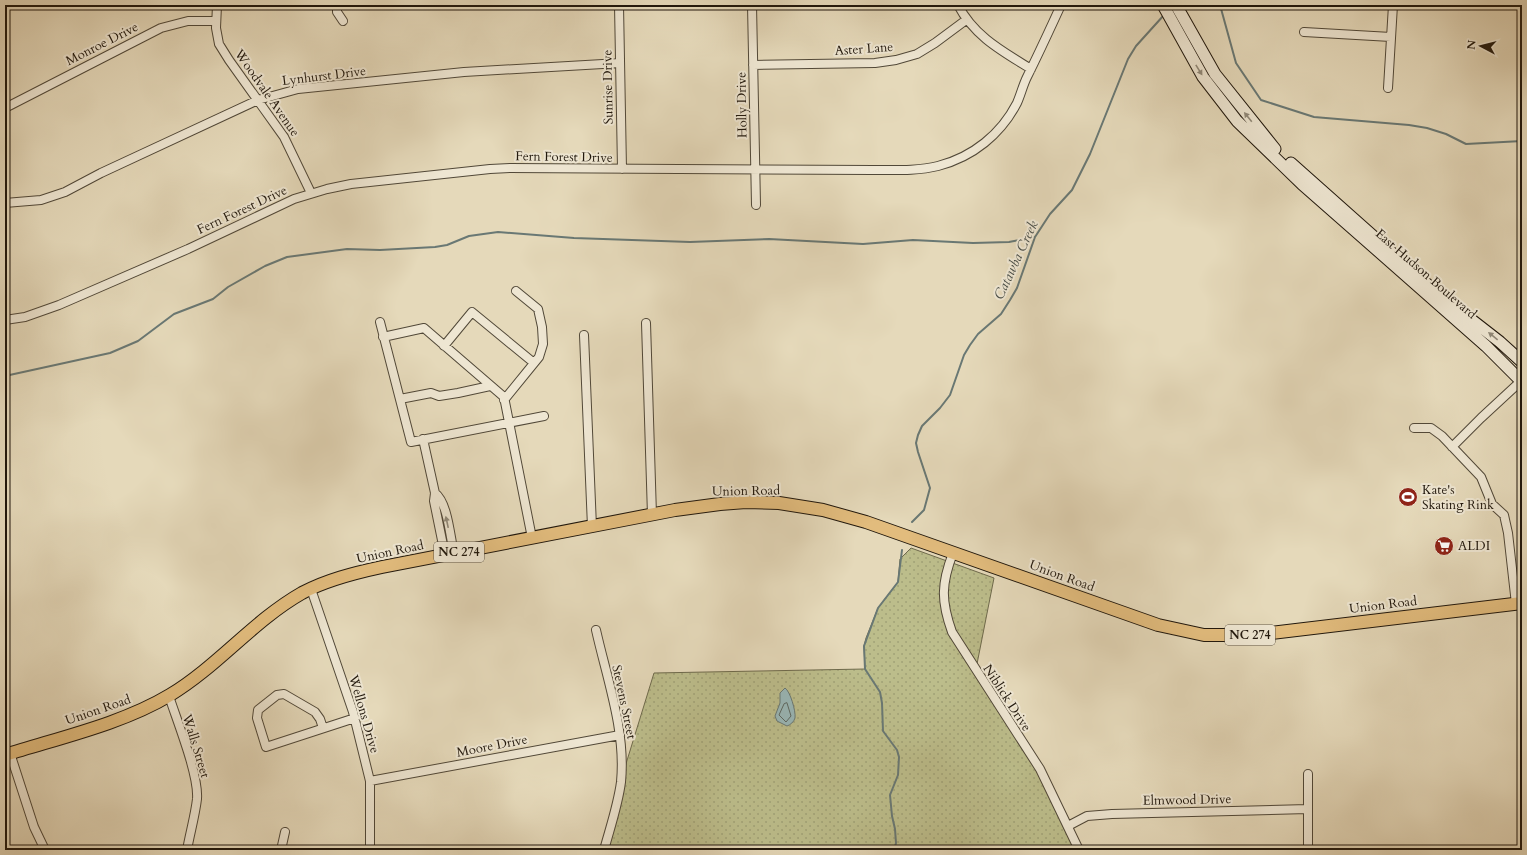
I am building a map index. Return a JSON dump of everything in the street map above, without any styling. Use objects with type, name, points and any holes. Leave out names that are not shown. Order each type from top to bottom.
[{"type":"main road","name":"East Hudson Boulevard","points":[[1163,5],[1203,77],[1233,116],[1486,346],[1522,381]]},
{"type":"main road","name":"East Hudson Boulevard","points":[[1176,5],[1205,59],[1228,92],[1276,150],[1312,187],[1437,293],[1500,342],[1522,362]]},
{"type":"main road","name":"Union Road","points":[[8,754],[124,717],[169,696],[203,673],[278,608],[311,589],[359,572],[694,507],[740,502],[779,503],[835,513],[866,522],[1158,625],[1204,635],[1257,634],[1519,603]]},
{"type":"street","name":"Woodvale Avenue","points":[[217,5],[216,21],[218,39],[223,51],[284,137],[311,193]]},
{"type":"street","points":[[337,5],[337,12],[343,21]]},
{"type":"street","name":"Sunrise Drive","points":[[619,5],[622,169]]},
{"type":"street","name":"Holly Drive","points":[[752,5],[756,205]]},
{"type":"street","points":[[958,5],[966,20],[982,36],[1031,69]]},
{"type":"street","name":"Fern Forest Drive","points":[[5,320],[25,317],[59,305],[188,249],[277,206],[311,193],[351,184],[490,169],[916,169],[948,163],[977,149],[1000,128],[1018,102],[1031,69],[1061,5]]},
{"type":"street","points":[[1388,88],[1393,5]]},
{"type":"street","name":"Aster Lane","points":[[753,65],[875,63],[896,60],[917,54],[935,43],[966,20]]},
{"type":"street","name":"Monroe Drive","points":[[5,108],[160,28],[188,21],[216,21]]},
{"type":"street","points":[[1304,32],[1390,37]]},
{"type":"street","name":"Lynhurst Drive","points":[[5,202],[41,200],[65,192],[101,173],[258,100],[298,89],[464,72],[620,63]]},
{"type":"street","points":[[504,400],[539,357],[543,344],[538,309],[516,291]]},
{"type":"street","points":[[444,346],[472,312],[534,363]]},
{"type":"street","points":[[380,322],[411,442],[544,416]]},
{"type":"street","points":[[646,323],[652,515]]},
{"type":"street","points":[[383,337],[424,328],[504,400],[532,538]]},
{"type":"street","points":[[584,335],[592,526]]},
{"type":"street","points":[[1452,447],[1481,418],[1522,381]]},
{"type":"street","points":[[400,399],[431,393],[439,396],[490,386]]},
{"type":"street","points":[[1414,428],[1434,429],[1481,477],[1492,504],[1504,515],[1519,603]]},
{"type":"street","points":[[423,439],[435,493],[440,497],[444,507],[450,554]]},
{"type":"street","name":"Niblick Drive","points":[[953,553],[943,584],[945,614],[952,632],[1040,769],[1079,850]]},
{"type":"street","name":"Wellons Drive","points":[[311,589],[355,718],[370,781],[370,850]]},
{"type":"street","name":"Stevens Street","points":[[596,630],[620,735],[621,771],[619,792],[604,850]]},
{"type":"street","points":[[323,728],[320,719],[315,712],[284,694],[277,695],[258,710],[257,718],[266,747],[355,718]]},
{"type":"street","name":"Walls Street","points":[[169,696],[192,766],[196,788],[197,798],[187,850]]},
{"type":"street","name":"Moore Drive","points":[[370,781],[620,735]]},
{"type":"street","points":[[8,754],[34,827],[45,850]]},
{"type":"street","points":[[1308,774],[1308,850]]},
{"type":"street","name":"Elmwood Drive","points":[[1068,826],[1088,816],[1112,814],[1308,809]]},
{"type":"street","points":[[281,850],[285,832]]},
{"type":"green space","points":[[911,548],[994,578],[975,674],[1038,771],[1075,850],[607,850],[625,767],[654,673],[865,669],[864,646],[866,638],[878,608],[898,582],[900,559]]},
{"type":"water","points":[[785,688],[791,697],[795,715],[794,721],[787,726],[777,721],[775,716],[780,703],[780,693]]},
{"type":"waterway","points":[[1220,5],[1236,63],[1261,100],[1314,117],[1409,125],[1427,128],[1446,134],[1466,144],[1522,141]]},
{"type":"waterway","name":"Catawba Creek","points":[[912,522],[924,510],[930,488],[916,443],[922,426],[940,408],[950,395],[964,355],[970,345],[978,334],[1001,314],[1010,300],[1017,288],[1035,237],[1050,214],[1072,190],[1090,154],[1128,59],[1136,46],[1164,15]]},
{"type":"waterway","points":[[5,376],[110,353],[138,341],[174,314],[213,299],[228,287],[265,266],[287,257],[347,249],[380,250],[435,247],[447,245],[469,236],[498,232],[574,238],[690,242],[769,239],[863,244],[913,240],[973,243],[1009,242],[1035,237]]},
{"type":"waterway","name":"Catawba Creek","points":[[894,850],[896,843],[895,829],[890,795],[898,775],[899,757],[897,750],[883,731],[880,692],[865,669],[864,646],[878,608],[898,582],[902,550]]},
{"type":"place","name":"Kate's Skating Rink","points":[[1408,497]]},
{"type":"place","name":"ALDI","points":[[1444,546]]}]
